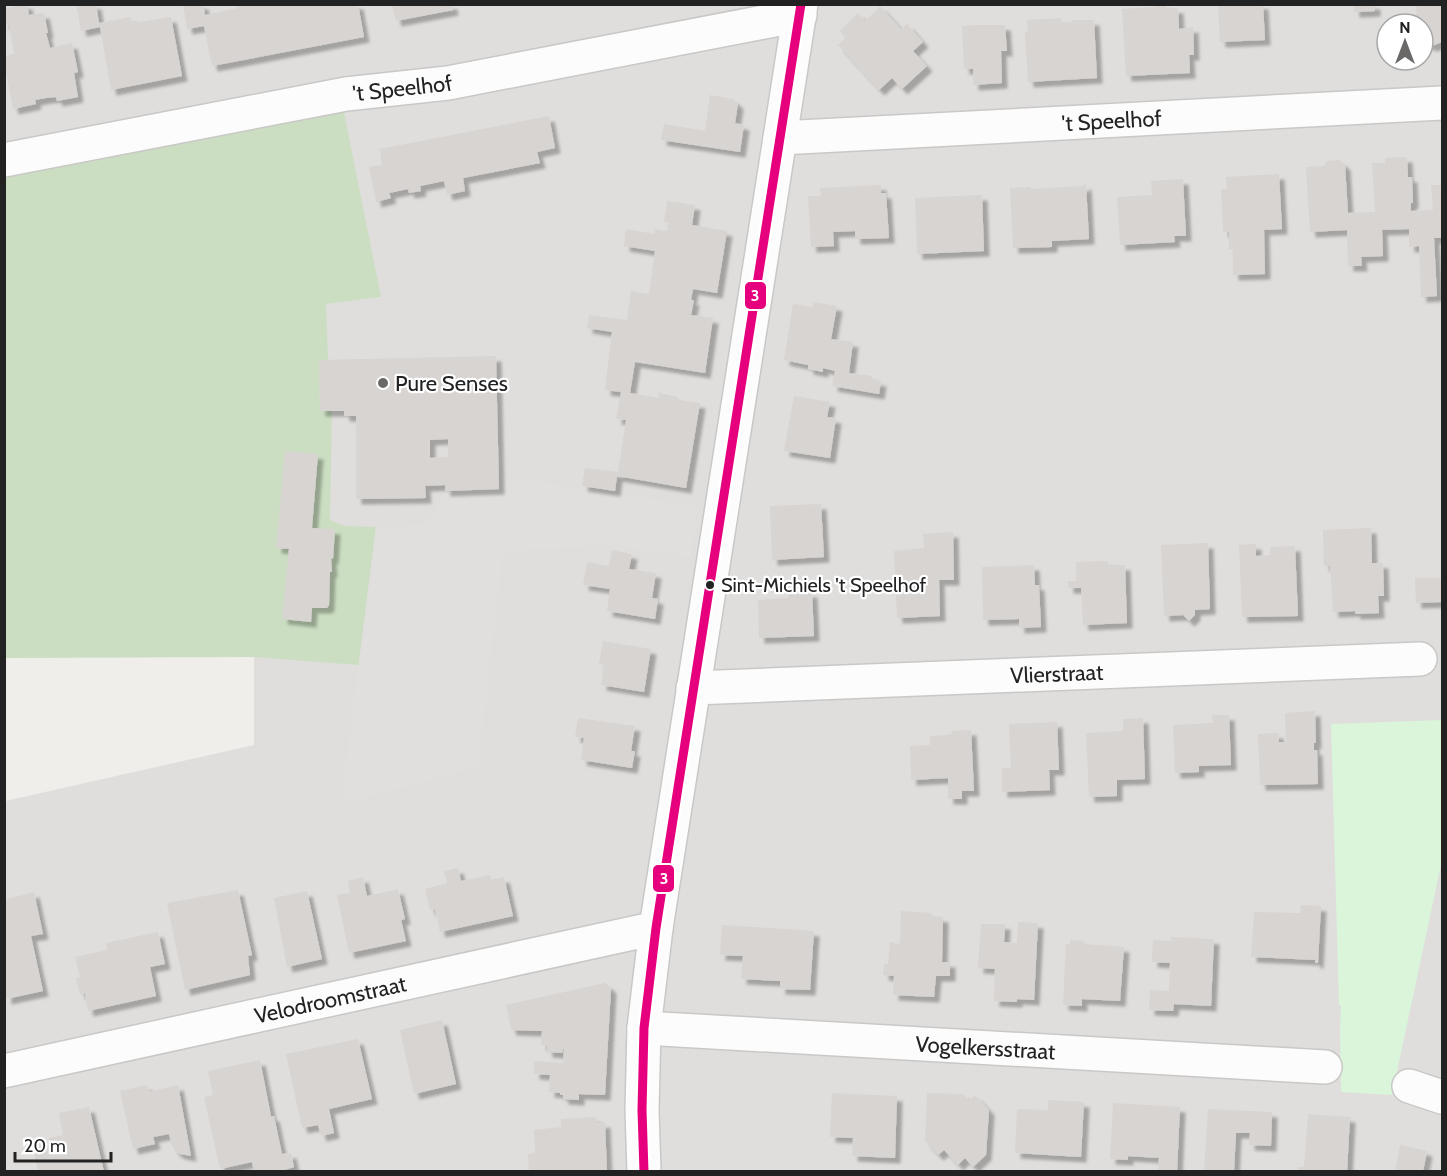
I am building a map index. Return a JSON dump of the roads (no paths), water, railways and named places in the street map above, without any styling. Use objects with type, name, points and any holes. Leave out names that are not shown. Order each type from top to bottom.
[{"type":"street","points":[[644,1172],[642,1110],[644,1028],[656,928],[800,10]]},
{"type":"street","name":"'t Speelhof","points":[[4,160],[346,94],[448,83],[800,10]]},
{"type":"street","name":"'t Speelhof","points":[[780,138],[1443,103]]},
{"type":"street","name":"Vlierstraat","points":[[693,688],[1420,659]]},
{"type":"street","name":"Velodroomstraat","points":[[4,1071],[656,928]]},
{"type":"street","name":"Vogelkersstraat","points":[[644,1028],[1325,1067]]},
{"type":"street","points":[[1409,1086],[1443,1097]]},
{"type":"place","name":"Pure Senses","points":[[383,383]]},
{"type":"place","name":"Sint-Michiels 't Speelhof","points":[[710,585]]}]
